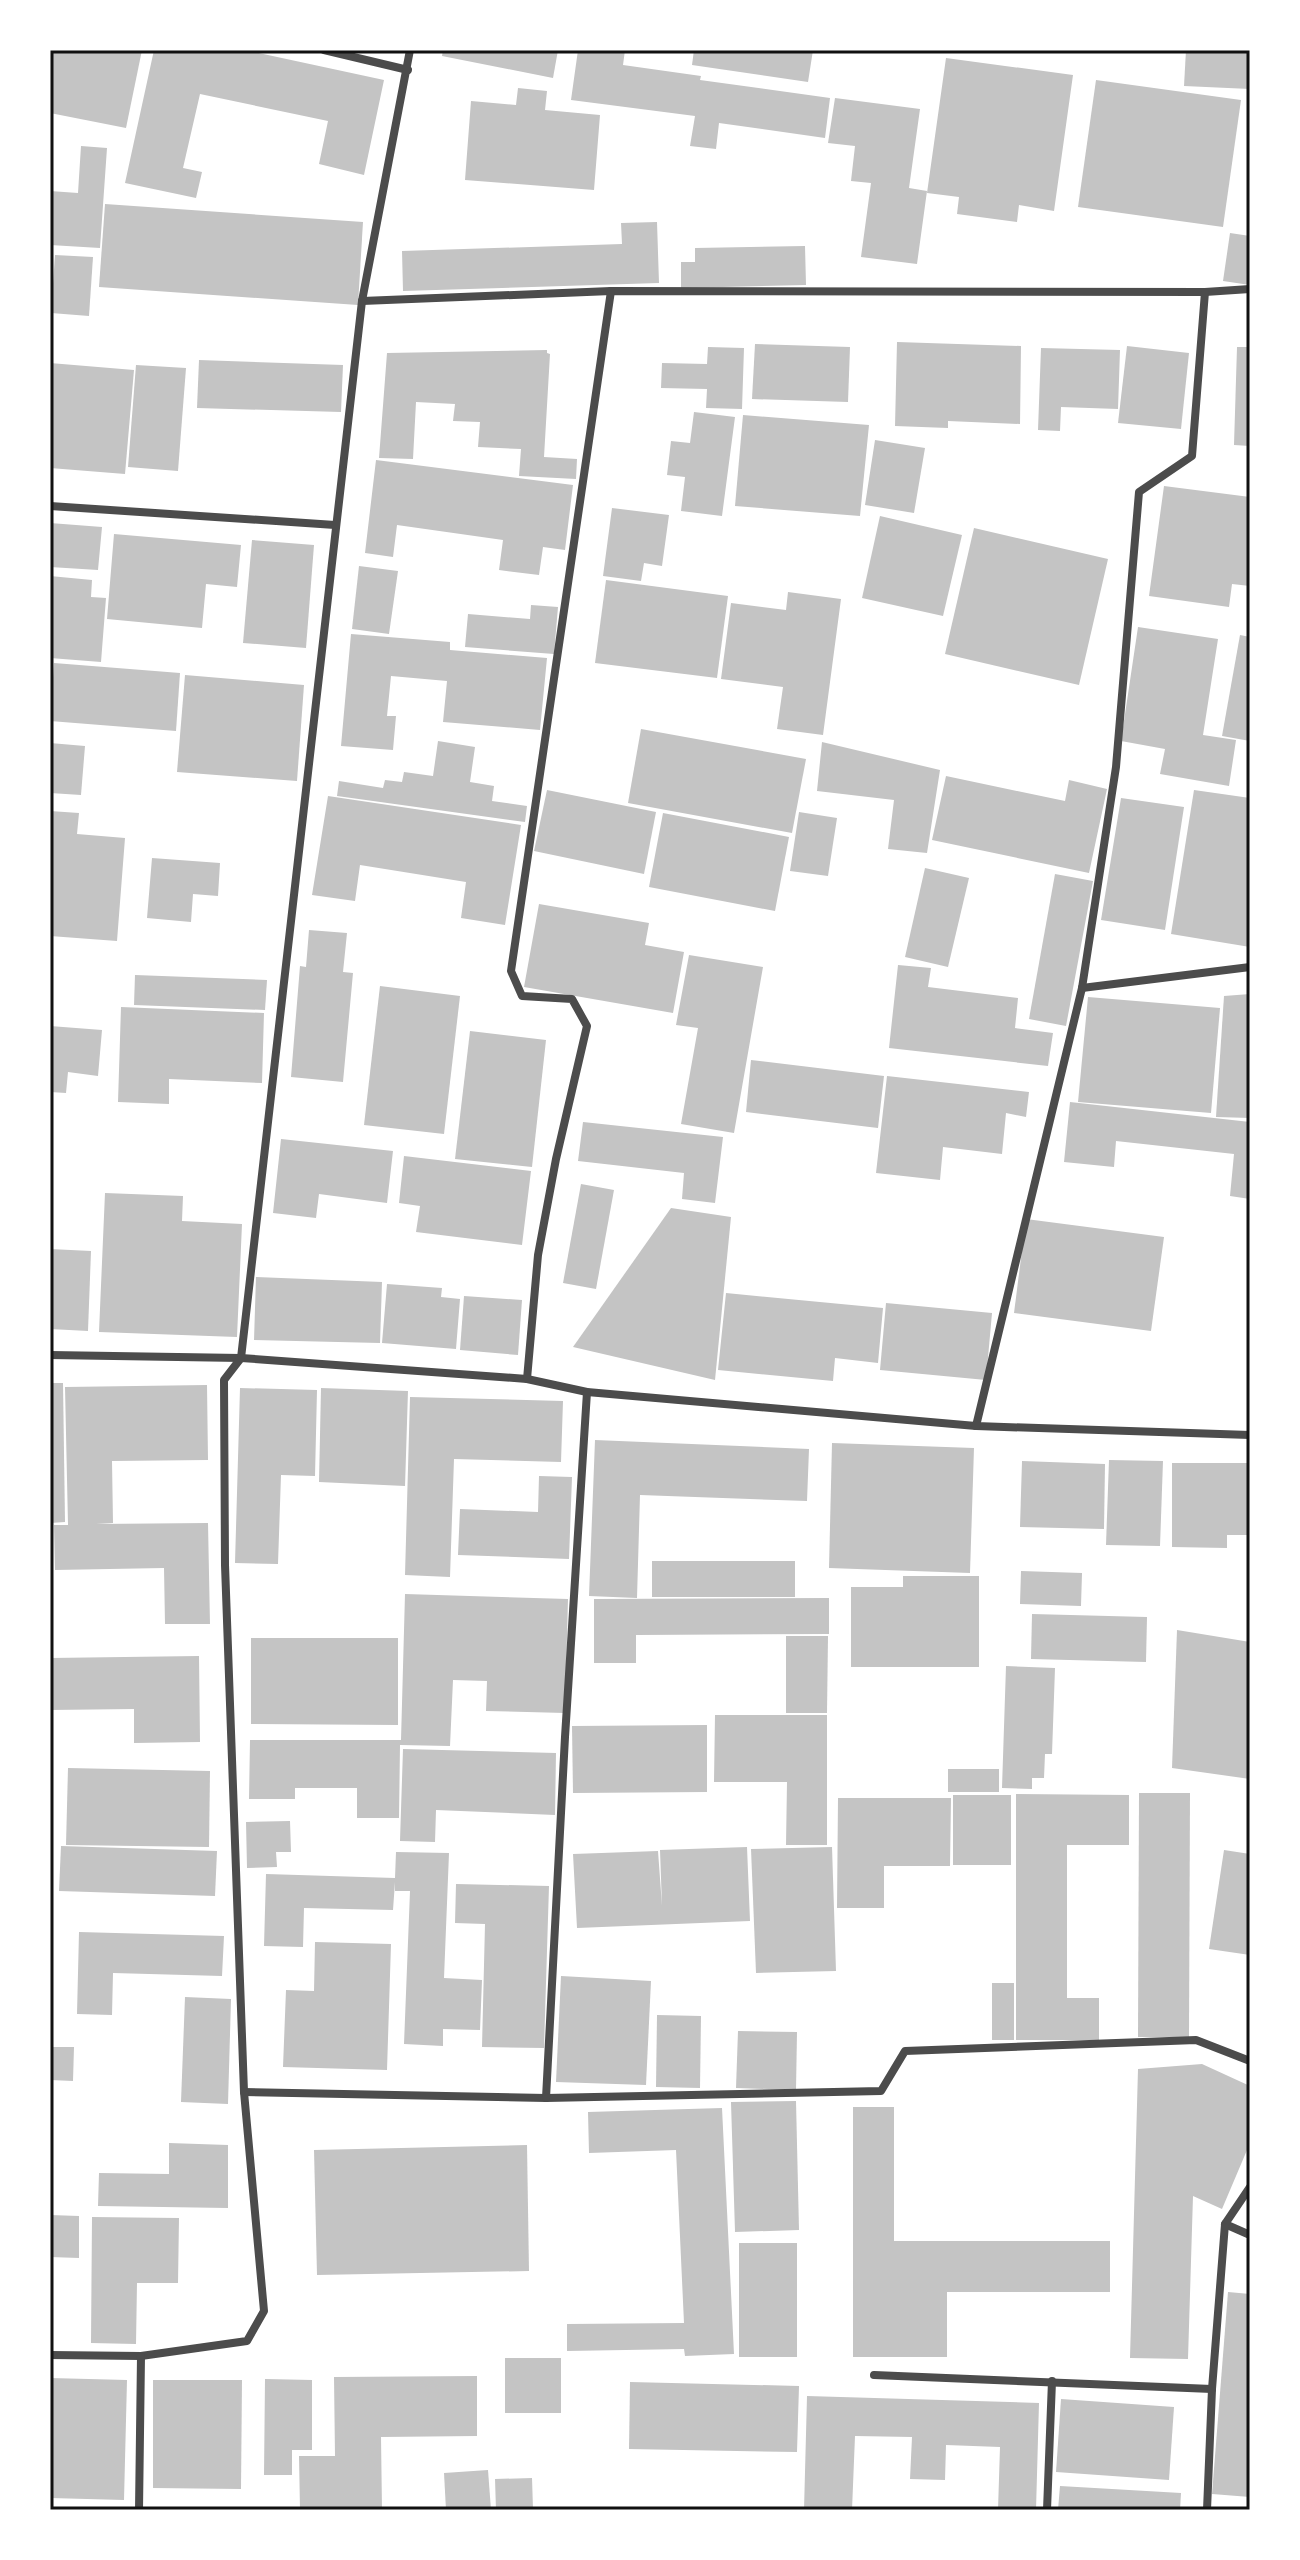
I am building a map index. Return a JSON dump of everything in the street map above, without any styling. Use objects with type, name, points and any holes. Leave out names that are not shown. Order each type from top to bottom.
[{"type":"street","points":[[324,50],[408,70]]},
{"type":"street","points":[[50,2355],[141,2356],[247,2341],[264,2311],[244,2092],[225,1565],[224,1380],[241,1358],[362,301],[410,50]]},
{"type":"street","points":[[362,301],[611,291],[1205,292],[1250,289]]},
{"type":"street","points":[[527,1379],[538,1255],[556,1159],[587,1026],[572,999],[522,996],[511,971],[611,291]]},
{"type":"street","points":[[976,1426],[1082,988],[1116,767],[1139,492],[1192,456],[1205,292]]},
{"type":"street","points":[[50,506],[335,525]]},
{"type":"street","points":[[1082,988],[1250,967]]},
{"type":"street","points":[[50,1355],[241,1358],[527,1379],[587,1392],[976,1426],[1250,1435]]},
{"type":"street","points":[[546,2098],[587,1392]]},
{"type":"street","points":[[244,2092],[546,2098],[881,2091],[905,2051],[1196,2040],[1250,2061]]},
{"type":"street","points":[[1207,2510],[1212,2389],[1225,2224],[1250,2187]]},
{"type":"street","points":[[1225,2224],[1250,2235]]},
{"type":"street","points":[[139,2510],[141,2356]]},
{"type":"street","points":[[874,2375],[1212,2389]]},
{"type":"street","points":[[1047,2510],[1052,2381]]},
{"type":"building","points":[[50,50],[142,50],[126,128],[50,113]]},
{"type":"building","points":[[154,50],[245,50],[384,80],[364,175],[319,164],[328,121],[200,94],[183,168],[202,172],[196,198],[125,183]]},
{"type":"building","points":[[443,50],[558,50],[553,78],[442,56]]},
{"type":"building","points":[[578,50],[625,50],[623,65],[701,76],[700,80],[830,98],[825,138],[719,123],[716,149],[690,146],[695,116],[571,100]]},
{"type":"building","points":[[694,50],[813,50],[808,82],[692,65]]},
{"type":"building","points":[[1186,50],[1250,50],[1250,89],[1184,86]]},
{"type":"building","points":[[946,58],[1073,75],[1054,211],[1019,205],[1017,222],[957,214],[959,197],[927,193]]},
{"type":"building","points":[[1096,80],[1241,100],[1223,227],[1078,207]]},
{"type":"building","points":[[518,88],[547,91],[545,110],[600,115],[594,190],[465,180],[471,101],[516,105]]},
{"type":"building","points":[[835,98],[920,109],[909,188],[927,191],[917,264],[861,257],[871,183],[851,181],[855,146],[828,143]]},
{"type":"building","points":[[81,146],[107,148],[100,248],[50,245],[50,191],[78,193]]},
{"type":"building","points":[[105,204],[363,222],[358,305],[99,287]]},
{"type":"building","points":[[657,222],[659,283],[403,291],[402,251],[622,244],[621,223]]},
{"type":"building","points":[[1230,233],[1250,236],[1250,285],[1223,281]]},
{"type":"building","points":[[805,246],[806,285],[681,288],[681,262],[695,262],[695,248]]},
{"type":"building","points":[[55,255],[93,257],[89,316],[51,313]]},
{"type":"building","points":[[897,342],[1021,346],[1020,424],[948,421],[948,428],[895,426]]},
{"type":"building","points":[[755,344],[850,347],[848,402],[752,399]]},
{"type":"building","points":[[1127,346],[1189,353],[1181,429],[1118,423]]},
{"type":"building","points":[[708,347],[744,348],[742,409],[706,408],[707,389],[661,388],[662,363],[707,364]]},
{"type":"building","points":[[1237,347],[1250,347],[1250,446],[1234,445]]},
{"type":"building","points":[[1041,348],[1120,350],[1118,409],[1061,407],[1060,431],[1038,430]]},
{"type":"building","points":[[547,350],[550,354],[544,457],[577,459],[576,479],[519,476],[521,449],[478,447],[480,422],[453,421],[455,404],[416,402],[413,459],[379,458],[387,353]]},
{"type":"building","points":[[199,360],[343,365],[341,412],[197,408]]},
{"type":"building","points":[[50,363],[134,370],[125,474],[50,468]]},
{"type":"building","points":[[136,365],[186,368],[178,471],[128,467]]},
{"type":"building","points":[[694,412],[735,417],[722,516],[681,511],[685,477],[667,475],[671,441],[690,443]]},
{"type":"building","points":[[743,415],[869,425],[860,516],[735,506]]},
{"type":"building","points":[[875,440],[925,448],[914,513],[865,505]]},
{"type":"building","points":[[376,460],[573,485],[565,550],[543,547],[539,575],[499,570],[503,540],[397,525],[393,557],[365,553]]},
{"type":"building","points":[[1164,486],[1250,497],[1250,586],[1232,584],[1229,607],[1149,596]]},
{"type":"building","points":[[612,508],[669,515],[662,566],[644,563],[641,581],[603,576]]},
{"type":"building","points":[[880,516],[962,535],[943,616],[862,598]]},
{"type":"building","points":[[50,523],[102,527],[98,570],[50,567]]},
{"type":"building","points":[[974,528],[1108,559],[1079,685],[945,654]]},
{"type":"building","points":[[114,534],[241,545],[237,587],[206,584],[202,628],[107,619]]},
{"type":"building","points":[[252,540],[314,545],[306,648],[243,643]]},
{"type":"building","points":[[359,566],[398,571],[389,634],[352,629]]},
{"type":"building","points":[[50,576],[92,580],[91,597],[106,598],[101,662],[50,658]]},
{"type":"building","points":[[606,580],[728,596],[717,678],[595,663]]},
{"type":"building","points":[[788,592],[841,599],[823,735],[777,729],[783,687],[721,679],[731,603],[786,610]]},
{"type":"building","points":[[531,605],[558,607],[554,654],[465,647],[468,614],[530,619]]},
{"type":"building","points":[[1138,627],[1218,639],[1203,735],[1236,740],[1229,786],[1160,774],[1165,749],[1121,741]]},
{"type":"building","points":[[351,634],[450,642],[450,650],[547,658],[540,730],[443,722],[447,681],[391,676],[387,716],[396,716],[393,750],[341,746]]},
{"type":"building","points":[[1240,635],[1250,637],[1250,741],[1222,736]]},
{"type":"building","points":[[54,663],[180,673],[176,731],[50,721]]},
{"type":"building","points":[[185,675],[304,685],[297,781],[177,772]]},
{"type":"building","points":[[641,729],[806,759],[792,833],[628,803]]},
{"type":"building","points":[[438,741],[475,747],[470,782],[494,786],[492,801],[527,806],[525,822],[337,796],[339,781],[383,788],[385,780],[402,782],[404,772],[433,776]]},
{"type":"building","points":[[822,742],[940,770],[927,853],[888,849],[894,800],[817,791]]},
{"type":"building","points":[[50,743],[85,746],[81,795],[50,793]]},
{"type":"building","points":[[946,776],[1065,801],[1069,780],[1107,789],[1089,873],[932,840]]},
{"type":"building","points":[[547,790],[656,812],[644,874],[534,851]]},
{"type":"building","points":[[1194,790],[1250,798],[1250,947],[1171,934]]},
{"type":"building","points":[[328,796],[521,825],[505,925],[461,918],[466,882],[360,865],[355,901],[312,895]]},
{"type":"building","points":[[1121,798],[1184,807],[1165,930],[1101,920]]},
{"type":"building","points":[[50,811],[79,813],[77,834],[125,838],[117,941],[50,936]]},
{"type":"building","points":[[799,812],[837,818],[828,876],[790,871]]},
{"type":"building","points":[[663,813],[789,837],[775,911],[649,887]]},
{"type":"building","points":[[152,858],[220,863],[218,896],[193,894],[191,922],[147,918]]},
{"type":"building","points":[[925,868],[969,878],[948,967],[905,957]]},
{"type":"building","points":[[1055,874],[1093,881],[1066,1026],[1029,1019]]},
{"type":"building","points":[[539,904],[649,923],[645,945],[684,952],[673,1013],[524,987]]},
{"type":"building","points":[[309,930],[347,933],[343,972],[353,973],[343,1082],[291,1077],[300,966],[306,967]]},
{"type":"building","points":[[689,955],[763,967],[734,1133],[681,1124],[698,1028],[676,1025]]},
{"type":"building","points":[[898,965],[931,968],[928,987],[1018,998],[1015,1028],[1053,1033],[1048,1066],[889,1048]]},
{"type":"building","points":[[135,975],[267,980],[265,1010],[134,1005]]},
{"type":"building","points":[[380,986],[460,996],[444,1134],[364,1125]]},
{"type":"building","points":[[1250,994],[1250,1118],[1216,1117],[1224,996]]},
{"type":"building","points":[[1088,997],[1220,1008],[1211,1113],[1078,1102]]},
{"type":"building","points":[[121,1007],[264,1013],[262,1083],[169,1079],[169,1104],[118,1102]]},
{"type":"building","points":[[50,1026],[102,1030],[98,1076],[68,1072],[66,1093],[50,1092]]},
{"type":"building","points":[[470,1031],[546,1040],[532,1167],[455,1159]]},
{"type":"building","points":[[751,1060],[884,1076],[878,1128],[746,1112]]},
{"type":"building","points":[[887,1076],[1029,1092],[1026,1117],[1006,1113],[1002,1154],[943,1147],[940,1180],[876,1173]]},
{"type":"building","points":[[1070,1102],[1250,1122],[1250,1199],[1230,1196],[1234,1154],[1116,1141],[1114,1167],[1064,1162]]},
{"type":"building","points":[[583,1122],[723,1137],[715,1203],[682,1199],[684,1173],[578,1161]]},
{"type":"building","points":[[281,1139],[393,1151],[387,1203],[319,1194],[316,1218],[273,1213]]},
{"type":"building","points":[[404,1156],[531,1171],[522,1245],[416,1232],[420,1206],[399,1203]]},
{"type":"building","points":[[581,1184],[614,1190],[596,1289],[563,1283]]},
{"type":"building","points":[[105,1193],[183,1196],[182,1221],[242,1224],[237,1337],[99,1332]]},
{"type":"building","points":[[671,1208],[731,1217],[715,1380],[573,1347]]},
{"type":"building","points":[[1026,1219],[1164,1237],[1151,1331],[1014,1313]]},
{"type":"building","points":[[50,1249],[91,1251],[88,1331],[50,1329]]},
{"type":"building","points":[[256,1277],[382,1282],[380,1343],[254,1340]]},
{"type":"building","points":[[387,1284],[442,1288],[441,1297],[460,1299],[456,1349],[382,1343]]},
{"type":"building","points":[[726,1293],[883,1308],[878,1363],[835,1358],[833,1381],[718,1370]]},
{"type":"building","points":[[464,1296],[522,1300],[518,1355],[460,1350]]},
{"type":"building","points":[[886,1303],[992,1313],[986,1380],[880,1370]]},
{"type":"building","points":[[50,1383],[63,1383],[65,1522],[50,1523]]},
{"type":"building","points":[[207,1385],[208,1460],[112,1461],[113,1523],[96,1524],[208,1523],[210,1624],[165,1624],[164,1568],[55,1570],[54,1525],[68,1525],[65,1387]]},
{"type":"building","points":[[240,1388],[317,1390],[315,1476],[281,1475],[278,1564],[235,1563]]},
{"type":"building","points":[[321,1388],[408,1391],[405,1486],[319,1482]]},
{"type":"building","points":[[410,1397],[563,1401],[561,1462],[454,1459],[450,1577],[405,1575]]},
{"type":"building","points":[[595,1440],[809,1449],[807,1501],[640,1495],[637,1598],[589,1596]]},
{"type":"building","points":[[832,1443],[974,1448],[970,1573],[829,1568]]},
{"type":"building","points":[[1109,1460],[1163,1461],[1160,1546],[1106,1545]]},
{"type":"building","points":[[1022,1461],[1105,1464],[1104,1529],[1020,1527]]},
{"type":"building","points":[[1172,1463],[1250,1463],[1250,1535],[1227,1535],[1227,1548],[1172,1547]]},
{"type":"building","points":[[539,1476],[572,1477],[569,1559],[458,1555],[460,1509],[538,1512]]},
{"type":"building","points":[[652,1561],[795,1561],[795,1597],[652,1597]]},
{"type":"building","points":[[1021,1571],[1082,1573],[1081,1606],[1020,1604]]},
{"type":"building","points":[[903,1576],[979,1576],[979,1667],[851,1667],[851,1587],[903,1587]]},
{"type":"building","points":[[405,1594],[568,1599],[565,1713],[486,1711],[487,1681],[453,1680],[450,1746],[400,1745],[399,1818],[357,1818],[357,1788],[295,1788],[295,1799],[249,1799],[250,1740],[401,1740]]},
{"type":"building","points":[[829,1598],[829,1634],[636,1635],[636,1663],[594,1663],[594,1599]]},
{"type":"building","points":[[1032,1614],[1147,1617],[1146,1662],[1031,1659]]},
{"type":"building","points":[[1177,1630],[1250,1642],[1250,1779],[1172,1768]]},
{"type":"building","points":[[786,1636],[828,1636],[827,1713],[786,1713]]},
{"type":"building","points":[[251,1638],[398,1638],[398,1725],[251,1724]]},
{"type":"building","points":[[199,1656],[200,1742],[134,1743],[134,1709],[50,1710],[50,1658]]},
{"type":"building","points":[[1006,1666],[1055,1668],[1052,1754],[1045,1754],[1044,1778],[1032,1778],[1032,1789],[1002,1788]]},
{"type":"building","points":[[715,1715],[827,1715],[827,1845],[786,1845],[787,1782],[714,1782]]},
{"type":"building","points":[[707,1725],[707,1792],[573,1793],[572,1726]]},
{"type":"building","points":[[403,1749],[556,1753],[555,1815],[436,1810],[435,1842],[400,1841]]},
{"type":"building","points":[[68,1768],[210,1771],[209,1847],[66,1845]]},
{"type":"building","points":[[948,1769],[999,1769],[999,1792],[948,1792]]},
{"type":"building","points":[[1139,1793],[1190,1793],[1189,2037],[1138,2037]]},
{"type":"building","points":[[1016,1794],[1129,1795],[1129,1845],[1067,1845],[1067,1998],[1099,1998],[1099,2040],[1016,2040]]},
{"type":"building","points":[[953,1795],[1011,1795],[1011,1865],[953,1865]]},
{"type":"building","points":[[838,1798],[951,1798],[950,1866],[884,1866],[884,1908],[837,1908]]},
{"type":"building","points":[[290,1821],[291,1852],[276,1852],[277,1867],[247,1868],[246,1822]]},
{"type":"building","points":[[61,1846],[217,1851],[215,1896],[59,1891]]},
{"type":"building","points":[[747,1847],[750,1921],[577,1928],[573,1854],[658,1851],[662,1906],[660,1850]]},
{"type":"building","points":[[832,1847],[836,1971],[756,1973],[751,1849]]},
{"type":"building","points":[[1224,1850],[1250,1854],[1250,1955],[1209,1949]]},
{"type":"building","points":[[396,1852],[449,1853],[444,1978],[482,1980],[480,2030],[443,2029],[443,2046],[404,2044],[410,1891],[395,1891],[395,1882],[393,1910],[304,1908],[303,1947],[264,1946],[266,1874],[395,1878]]},
{"type":"building","points":[[456,1884],[549,1886],[544,2048],[482,2047],[485,1924],[455,1923]]},
{"type":"building","points":[[79,1932],[224,1936],[222,1976],[113,1973],[112,2015],[77,2014]]},
{"type":"building","points":[[315,1942],[391,1944],[387,2070],[283,2067],[286,1990],[314,1991]]},
{"type":"building","points":[[561,1976],[651,1981],[646,2085],[556,2082]]},
{"type":"building","points":[[992,1983],[1014,1983],[1014,2040],[992,2040]]},
{"type":"building","points":[[185,1997],[231,1999],[228,2104],[181,2102]]},
{"type":"building","points":[[657,2015],[701,2016],[700,2088],[656,2087]]},
{"type":"building","points":[[738,2031],[797,2032],[796,2090],[736,2088]]},
{"type":"building","points":[[50,2047],[74,2047],[73,2081],[50,2080]]},
{"type":"building","points":[[1202,2064],[1250,2086],[1250,2143],[1222,2209],[1193,2196],[1188,2359],[1130,2358],[1138,2069]]},
{"type":"building","points":[[796,2101],[799,2230],[735,2232],[731,2102]]},
{"type":"building","points":[[853,2107],[894,2107],[894,2241],[1110,2241],[1110,2292],[947,2292],[947,2357],[853,2357]]},
{"type":"building","points":[[722,2108],[734,2354],[685,2356],[684,2349],[567,2351],[567,2324],[684,2323],[676,2150],[589,2153],[588,2112]]},
{"type":"building","points":[[169,2143],[228,2145],[228,2208],[98,2206],[99,2173],[169,2174]]},
{"type":"building","points":[[527,2145],[529,2271],[317,2275],[314,2150]]},
{"type":"building","points":[[50,2215],[79,2216],[79,2258],[50,2257]]},
{"type":"building","points":[[92,2217],[179,2218],[178,2283],[137,2283],[136,2344],[91,2343]]},
{"type":"building","points":[[739,2243],[797,2243],[797,2357],[739,2357]]},
{"type":"building","points":[[1228,2292],[1250,2294],[1250,2497],[1212,2494]]},
{"type":"building","points":[[505,2358],[561,2358],[561,2413],[505,2413]]},
{"type":"building","points":[[477,2376],[477,2436],[381,2437],[382,2510],[300,2510],[299,2456],[335,2456],[334,2377]]},
{"type":"building","points":[[50,2378],[127,2380],[124,2500],[50,2498]]},
{"type":"building","points":[[265,2379],[312,2380],[312,2450],[292,2450],[292,2475],[264,2475]]},
{"type":"building","points":[[153,2380],[242,2380],[241,2489],[153,2488]]},
{"type":"building","points":[[630,2382],[799,2386],[797,2452],[629,2449]]},
{"type":"building","points":[[807,2396],[1039,2403],[1036,2510],[998,2510],[1000,2447],[946,2445],[945,2480],[910,2479],[912,2437],[855,2436],[852,2510],[804,2510]]},
{"type":"building","points":[[1061,2399],[1174,2407],[1169,2480],[1056,2472]]},
{"type":"building","points":[[488,2470],[491,2510],[446,2510],[444,2473]]},
{"type":"building","points":[[532,2478],[533,2510],[496,2510],[495,2479]]},
{"type":"building","points":[[1060,2486],[1181,2493],[1180,2510],[1058,2510]]}]
